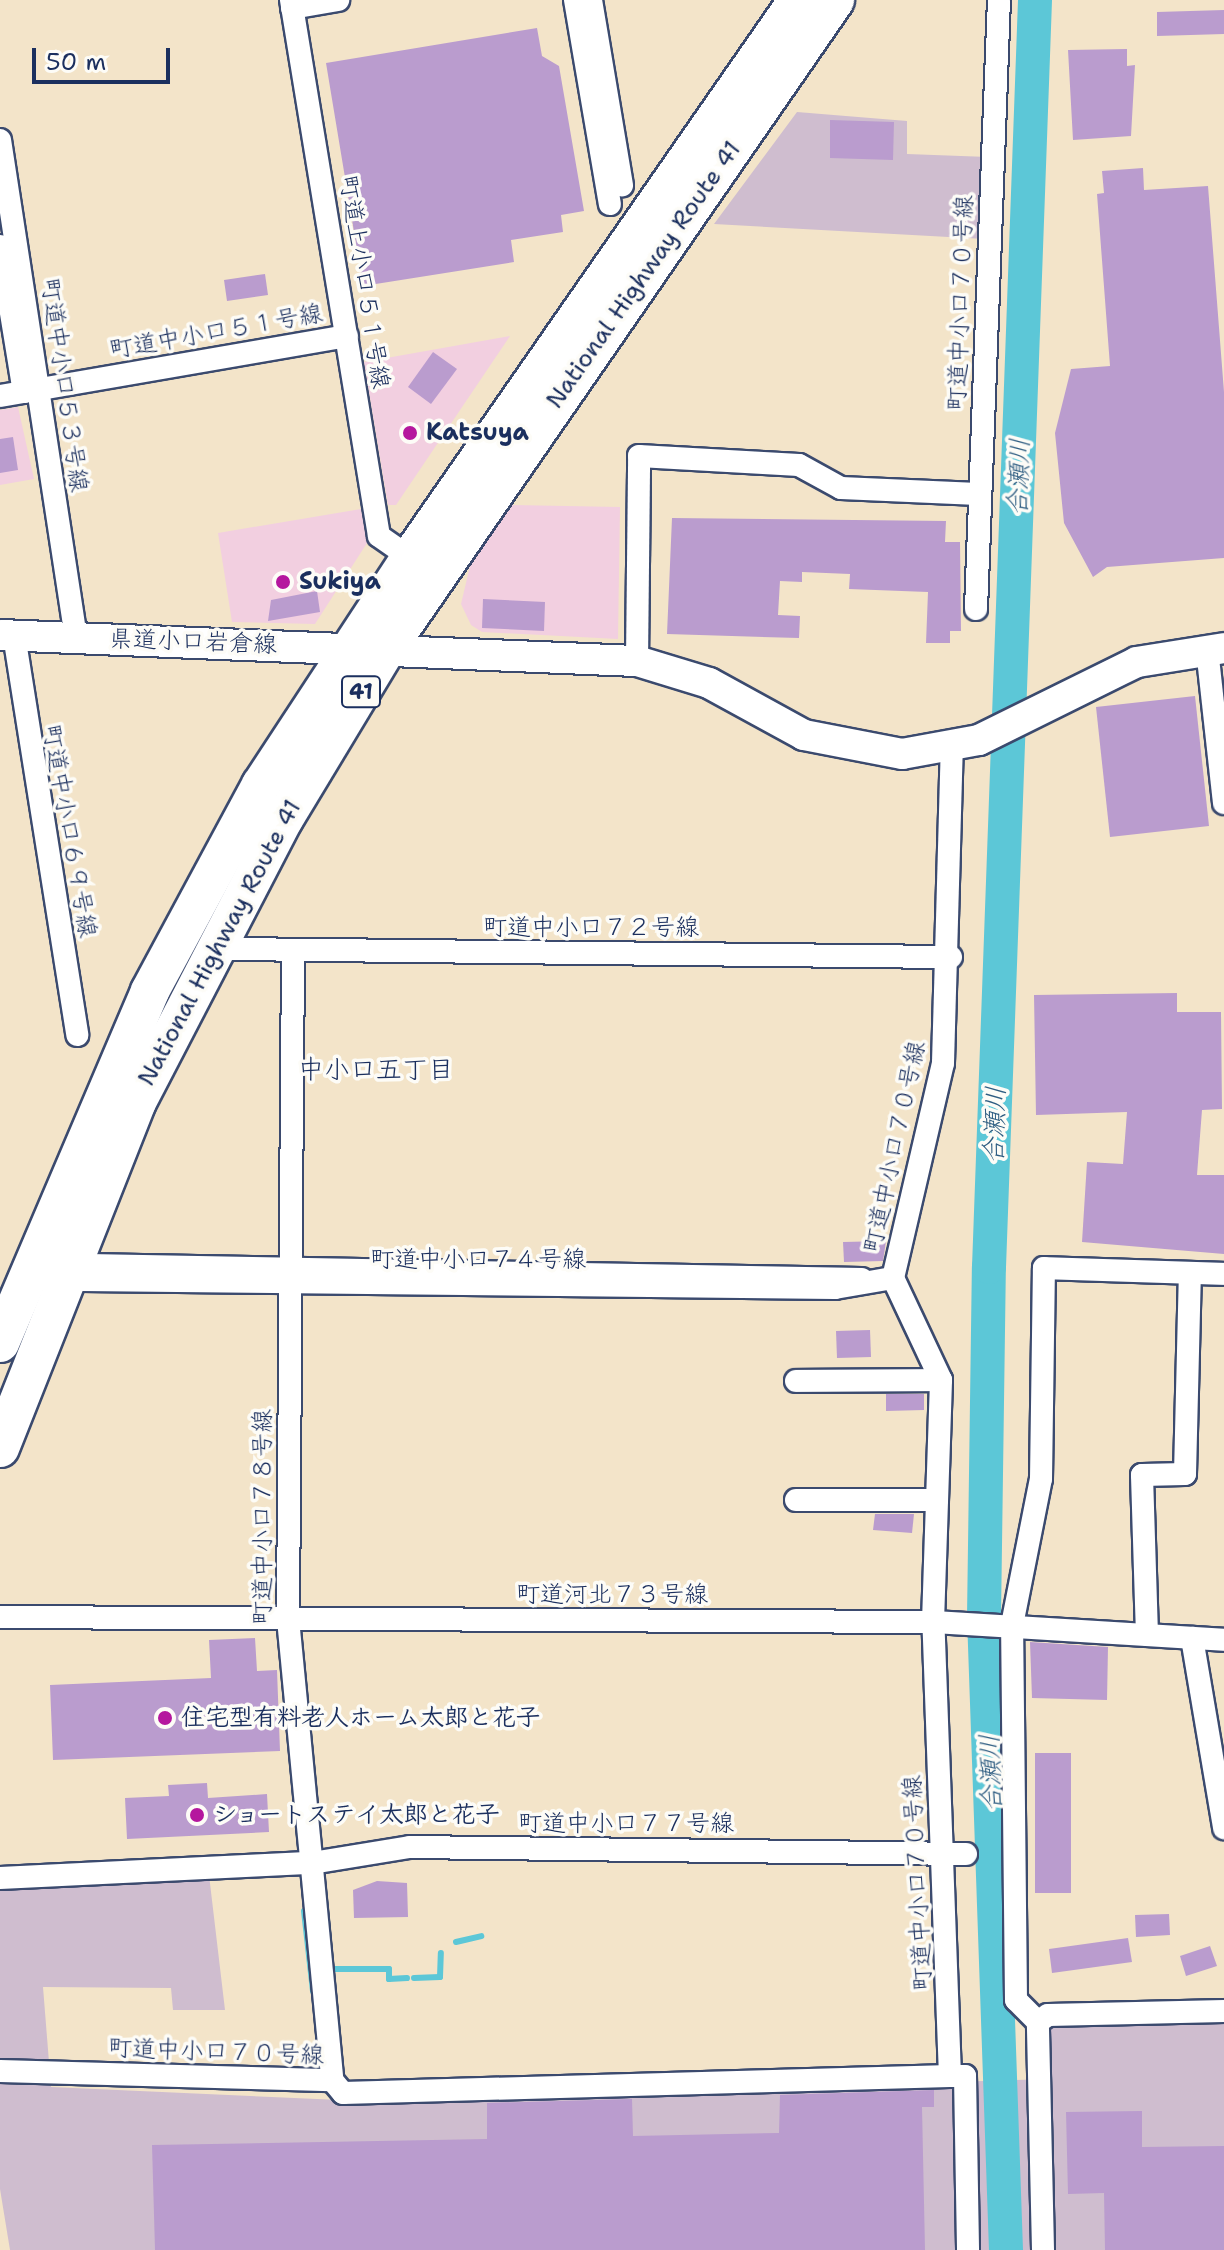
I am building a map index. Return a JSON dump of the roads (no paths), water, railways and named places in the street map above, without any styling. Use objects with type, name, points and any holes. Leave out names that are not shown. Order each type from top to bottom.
[{"type":"highway","name":"National Highway Route 41","points":[[0,1448],[89,1212],[189,993],[368,649],[410,558],[798,0]]},
{"type":"highway","name":"National Highway Route 41","points":[[0,1343],[150,991],[238,826],[835,0]]},
{"type":"street","points":[[292,4],[338,0]]},
{"type":"street","points":[[575,0],[610,204]]},
{"type":"street","points":[[591,0],[622,185]]},
{"type":"street","name":"町道中小口７０号線","points":[[976,609],[999,0]]},
{"type":"street","name":"町道上小口５１号線","points":[[292,4],[379,536],[410,558]]},
{"type":"street","name":"町道中小口５３号線","points":[[0,140],[30,391],[76,638]]},
{"type":"street","points":[[0,246],[30,391]]},
{"type":"street","name":"町道中小口５１号線","points":[[0,396],[347,336]]},
{"type":"street","points":[[637,661],[639,456],[799,465],[841,488],[978,494]]},
{"type":"street","name":"県道小口岩倉線","points":[[7,635],[637,661],[709,683],[826,742],[902,754],[965,744],[1027,718],[1118,668],[1215,648]]},
{"type":"street","name":"町道中小口６９号線","points":[[7,635],[77,1035]]},
{"type":"street","points":[[1215,648],[1224,803]]},
{"type":"street","name":"町道中小口７０号線","points":[[0,2071],[332,2080],[343,2093],[950,2076],[933,1622],[941,1380],[883,1280],[943,1063],[965,744]]},
{"type":"street","name":"町道中小口７２号線","points":[[231,949],[951,957]]},
{"type":"street","name":"町道中小口７８号線","points":[[293,951],[288,1619],[332,2080]]},
{"type":"street","points":[[1043,2250],[1038,2022],[1016,2000],[1008,1625],[1041,1479],[1044,1268],[1224,1274]]},
{"type":"street","name":"町道中小口７４号線","points":[[85,1273],[291,1277],[835,1273],[883,1280]]},
{"type":"street","points":[[1147,1635],[1142,1475],[1185,1474],[1190,1273]]},
{"type":"street","points":[[796,1381],[941,1380]]},
{"type":"street","points":[[796,1500],[937,1500]]},
{"type":"street","name":"町道河北７３号線","points":[[0,1617],[933,1622],[1224,1640]]},
{"type":"street","points":[[1192,1638],[1224,1828]]},
{"type":"street","name":"町道中小口７７号線","points":[[0,1878],[312,1863],[410,1847],[966,1854]]},
{"type":"street","points":[[1038,2022],[1048,2015],[1224,2011]]},
{"type":"street","points":[[950,2076],[965,2076],[968,2250]]},
{"type":"waterway","name":"合瀬川","points":[[1006,2250],[984,1617],[989,1267],[1035,0]]},
{"type":"waterway","points":[[304,1911],[313,1991]]},
{"type":"waterway","points":[[456,1942],[481,1936]]},
{"type":"waterway","points":[[414,1978],[440,1977],[441,1953]]},
{"type":"waterway","points":[[328,1969],[389,1969],[389,1979],[407,1978]]},
{"type":"place","name":"Katsuya","points":[[410,433]]},
{"type":"place","name":"Sukiya","points":[[283,582]]},
{"type":"place","name":"住宅型有料老人ホーム太郎と花子","points":[[165,1718]]},
{"type":"place","name":"ショートステイ太郎と花子","points":[[197,1815]]},
{"type":"district","name":"中小口五丁目","points":[[376,1069]]}]
